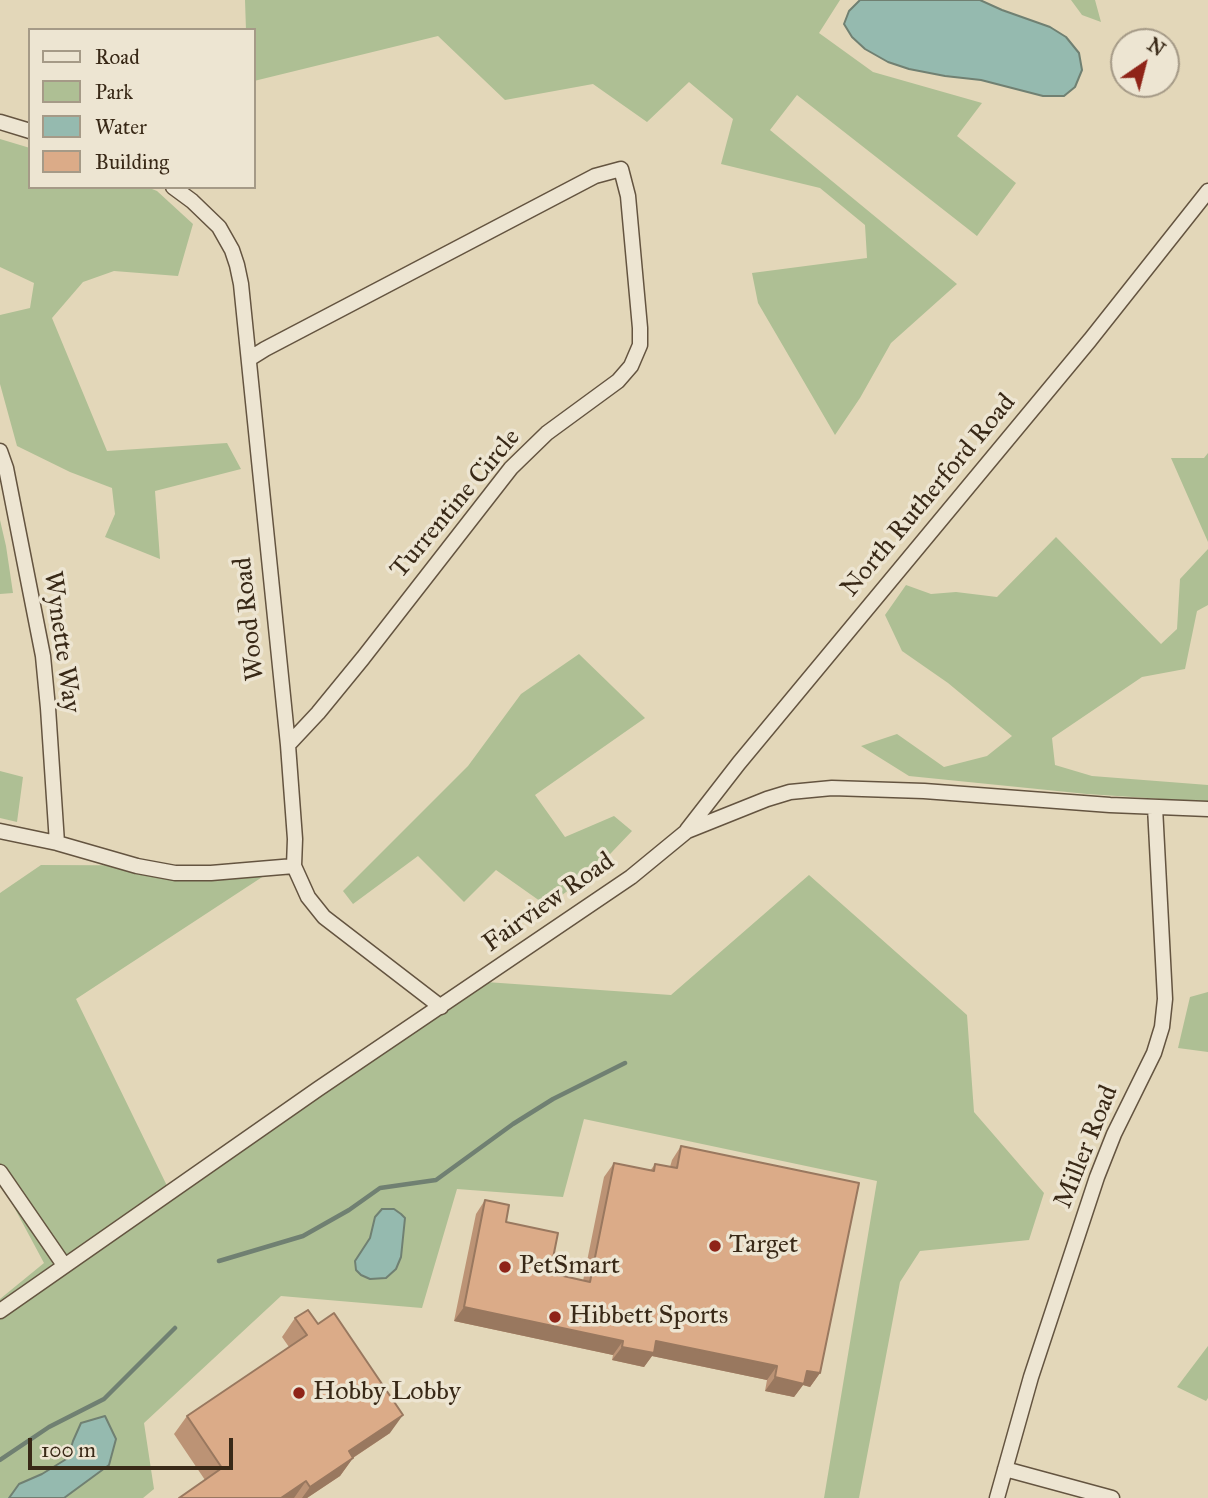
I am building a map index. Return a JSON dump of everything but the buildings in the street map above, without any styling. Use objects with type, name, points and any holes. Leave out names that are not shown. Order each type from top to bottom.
[{"type":"street","points":[[0,122],[28,130]]},
{"type":"street","name":"Turrentine Circle","points":[[249,359],[595,176],[621,169],[628,196],[640,328],[640,345],[636,358],[618,380],[547,433],[511,468],[363,658],[288,745]]},
{"type":"street","name":"Wood Road","points":[[176,189],[219,227],[232,250],[240,282],[288,745],[295,839],[294,866],[308,897],[324,917],[441,1007]]},
{"type":"street","name":"North Rutherford Road","points":[[687,831],[739,763],[1090,340],[1208,191]]},
{"type":"street","name":"Wynette Way","points":[[0,451],[6,468],[43,656],[57,844]]},
{"type":"street","name":"Fairview Road","points":[[0,1311],[631,877],[687,831],[790,792],[832,788],[924,791],[1208,809]]},
{"type":"street","name":"Miller Road","points":[[997,1498],[1031,1377],[1097,1177],[1114,1134],[1154,1053],[1162,1027],[1165,999],[1156,807]]},
{"type":"street","points":[[0,831],[136,866],[175,873],[211,873],[294,866]]},
{"type":"street","points":[[0,1172],[64,1265]]},
{"type":"street","points":[[1005,1469],[1112,1498]]},
{"type":"green space","points":[[245,0],[840,0],[819,33],[873,72],[982,103],[957,136],[1016,183],[977,236],[797,95],[770,130],[957,284],[891,343],[860,398],[835,435],[758,303],[752,273],[867,258],[865,225],[820,188],[721,164],[733,119],[689,82],[647,122],[593,84],[505,100],[438,36],[256,81],[256,28],[246,28]]},
{"type":"green space","points":[[1071,0],[1095,0],[1101,22],[1082,15]]},
{"type":"green space","points":[[0,139],[28,147],[28,189],[152,189],[193,224],[178,276],[114,271],[83,282],[52,318],[107,451],[227,443],[241,469],[155,491],[160,559],[105,537],[115,514],[112,488],[70,472],[17,446],[0,384],[0,315],[30,308],[34,283],[0,267]]},
{"type":"green space","points":[[1208,453],[1208,542],[1171,458],[1204,458]]},
{"type":"green space","points":[[0,520],[6,546],[13,593],[0,594]]},
{"type":"green space","points":[[1056,537],[1161,644],[1177,629],[1180,579],[1208,549],[1208,605],[1197,611],[1185,669],[1142,677],[1052,738],[1055,765],[1092,776],[1208,785],[1208,802],[1087,794],[909,776],[861,746],[897,734],[944,767],[987,756],[1012,736],[948,683],[902,651],[885,615],[906,585],[931,594],[956,592],[997,597]]},
{"type":"green space","points":[[579,654],[645,718],[535,795],[565,837],[614,816],[632,831],[592,873],[547,906],[496,870],[464,902],[418,856],[353,904],[343,891],[468,766],[521,694]]},
{"type":"green space","points":[[0,771],[23,777],[17,822],[0,818]]},
{"type":"green space","points":[[41,865],[279,866],[76,999],[170,1192],[486,982],[671,995],[809,875],[967,1015],[974,1112],[1044,1193],[1029,1240],[920,1251],[900,1282],[859,1498],[824,1498],[877,1181],[584,1119],[563,1197],[457,1189],[422,1308],[281,1296],[144,1423],[154,1489],[143,1498],[0,1498],[0,1299],[44,1263],[0,1181],[0,893]]},
{"type":"green space","points":[[1208,992],[1208,1052],[1178,1048],[1190,997]]},
{"type":"green space","points":[[1208,1346],[1208,1398],[1206,1401],[1177,1387]]},
{"type":"water","points":[[860,0],[980,0],[1050,27],[1066,37],[1079,53],[1082,70],[1075,87],[1064,96],[1043,96],[981,80],[909,69],[888,62],[865,49],[852,37],[844,24],[849,11]]},
{"type":"water","points":[[382,1209],[394,1209],[405,1218],[401,1257],[396,1269],[386,1278],[370,1279],[356,1270],[355,1261],[370,1238],[375,1217]]},
{"type":"water","points":[[105,1416],[116,1439],[109,1465],[64,1498],[9,1498],[19,1484],[68,1458],[81,1423]]},
{"type":"waterway","points":[[219,1261],[303,1236],[349,1210],[380,1188],[436,1180],[513,1124],[553,1099],[625,1063]]},
{"type":"waterway","points":[[0,1460],[49,1427],[104,1399],[175,1328]]},
{"type":"place","name":"Target","points":[[715,1246]]},
{"type":"place","name":"PetSmart","points":[[505,1267]]},
{"type":"place","name":"Hibbett Sports","points":[[555,1317]]},
{"type":"place","name":"Hobby Lobby","points":[[299,1393]]}]
